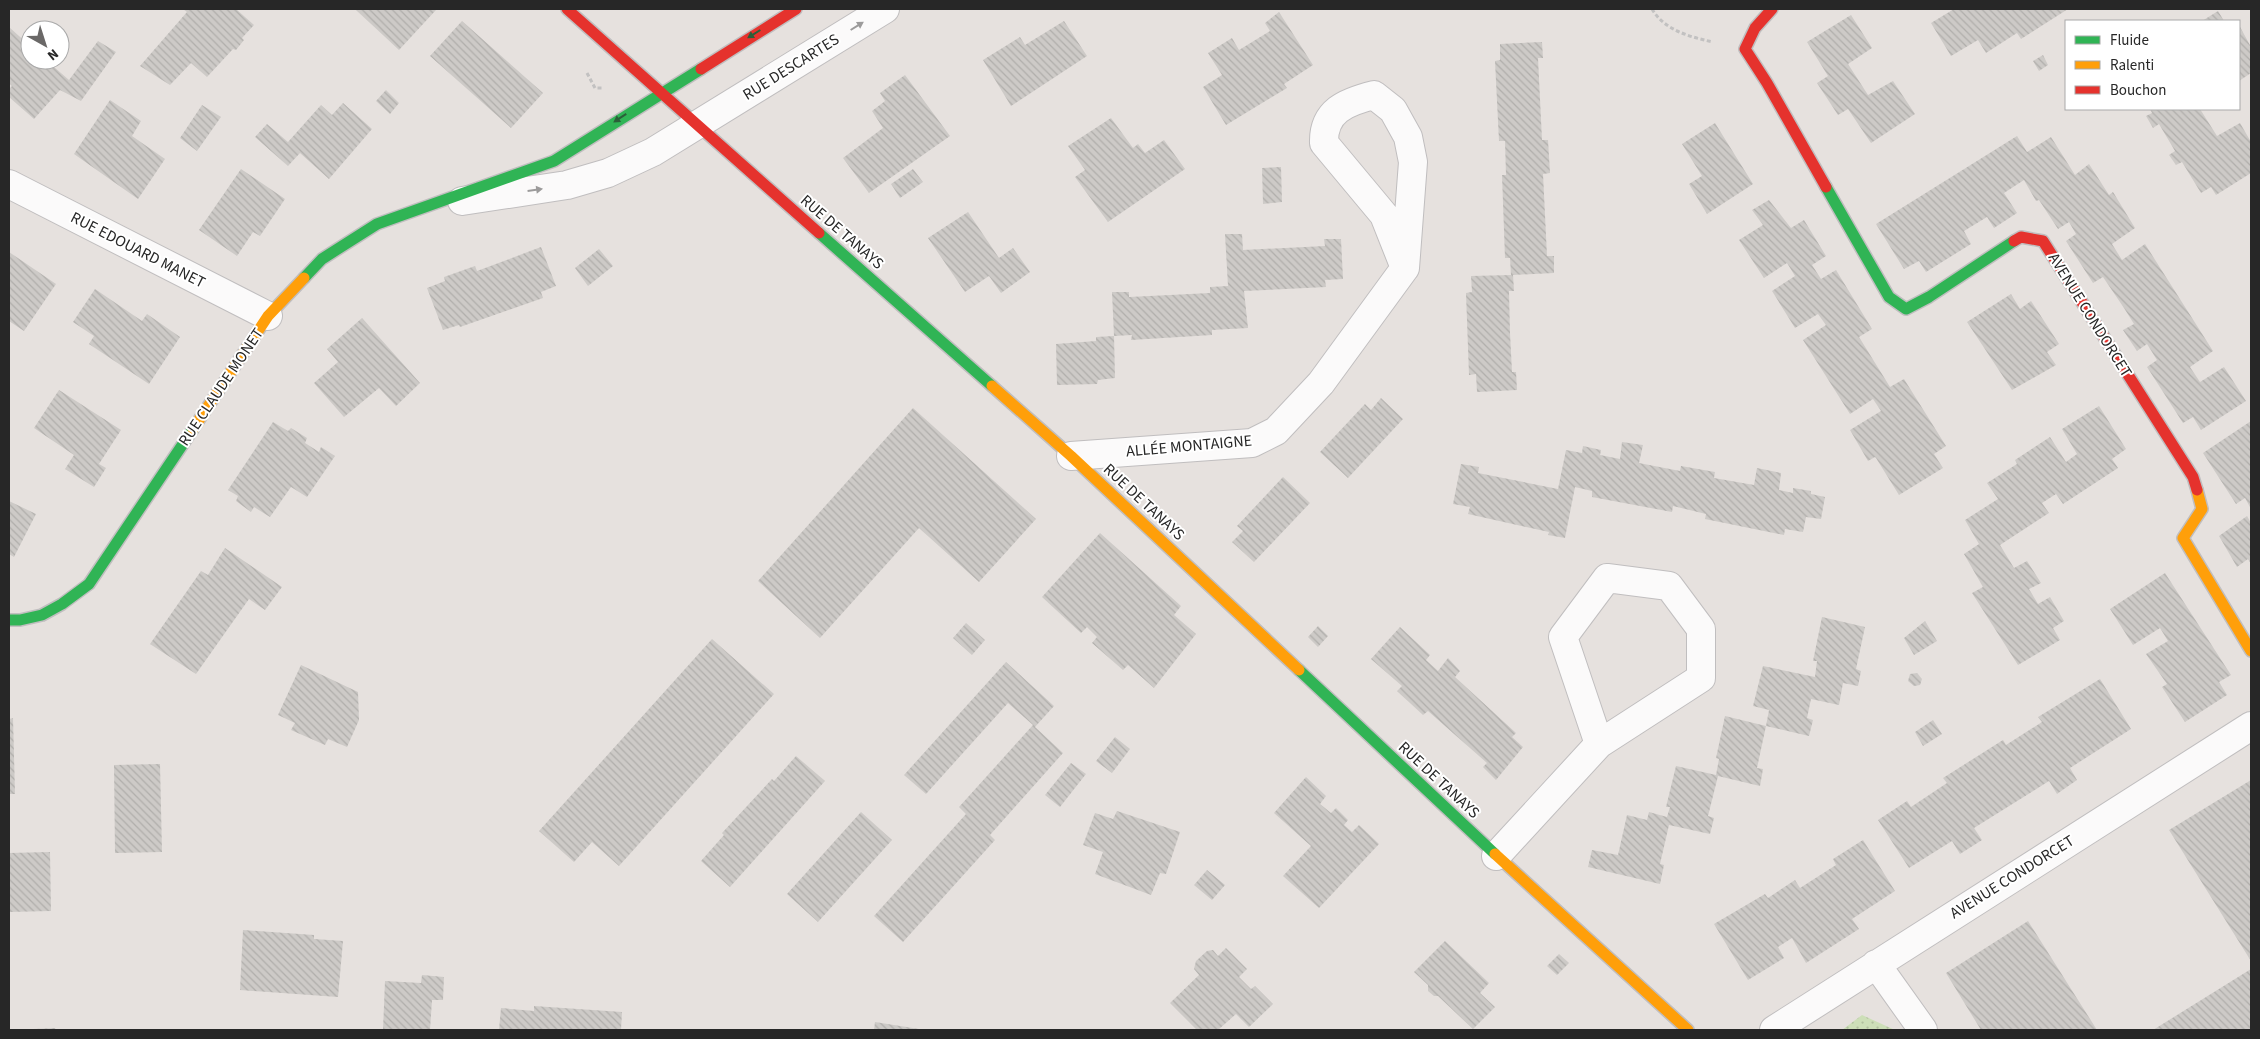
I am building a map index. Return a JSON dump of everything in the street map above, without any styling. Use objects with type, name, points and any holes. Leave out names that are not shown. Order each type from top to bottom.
[{"type":"street","name":"RUE DE TANAYS","points":[[567,9],[1071,456],[1496,856],[1688,1030]]},
{"type":"street","points":[[661,92],[796,9]]},
{"type":"street","name":"RUE DESCARTES","points":[[696,125],[885,9]]},
{"type":"street","points":[[1746,49],[1756,28],[1772,9]]},
{"type":"street","name":"AVENUE CONDORCET","points":[[1746,49],[1888,297],[1906,309],[1930,297],[2021,237],[2042,241],[2193,477],[2202,509],[2183,538],[2251,651]]},
{"type":"street","name":"RUE CLAUDE MONET","points":[[9,620],[46,615],[69,601],[90,584],[268,316],[322,259],[377,224],[435,205],[554,161],[661,92]]},
{"type":"street","points":[[1374,95],[1393,110],[1408,137],[1413,162],[1405,268],[1384,215],[1324,143],[1324,128],[1336,111],[1353,100],[1374,95]]},
{"type":"street","name":"RUE CLAUDE MONET","points":[[435,205],[567,185],[608,173],[653,152],[696,125]]},
{"type":"street","name":"RUE EDOUARD MANET","points":[[9,184],[268,316]]},
{"type":"street","name":"ALLÉE MONTAIGNE","points":[[1071,456],[1252,443],[1276,431],[1321,383],[1405,268]]},
{"type":"street","points":[[1496,856],[1599,744],[1702,678],[1701,629],[1669,586],[1607,578],[1563,636],[1599,744]]},
{"type":"street","name":"AVENUE CONDORCET","points":[[1774,1030],[2251,726]]},
{"type":"street","points":[[1876,964],[1923,1030]]},
{"type":"path","points":[[1652,9],[1658,20],[1690,36],[1746,49]]},
{"type":"green space","points":[[1862,1015],[1895,1030],[1842,1030]]},
{"type":"building","points":[[183,9],[236,9],[254,25],[242,38],[244,40],[236,50],[233,49],[207,77],[191,63],[170,85],[140,66],[187,12]]},
{"type":"building","points":[[355,9],[434,9],[436,10],[399,50]]},
{"type":"building","points":[[1954,9],[2068,9],[2021,39],[2017,33],[1986,53],[1978,40],[1951,56],[1931,23]]},
{"type":"building","points":[[2218,11],[2223,20],[2204,20]]},
{"type":"building","points":[[1279,12],[1313,65],[1284,84],[1287,88],[1226,125],[1203,87],[1222,75],[1208,53],[1232,38],[1239,50],[1270,31],[1265,23]]},
{"type":"building","points":[[1851,15],[1872,48],[1848,64],[1868,95],[1893,81],[1915,114],[1871,143],[1848,109],[1838,115],[1817,83],[1828,76],[1807,42]]},
{"type":"building","points":[[462,21],[543,93],[511,128],[430,56]]},
{"type":"building","points":[[1064,21],[1087,56],[1011,106],[983,60],[1020,37],[1025,45]]},
{"type":"building","points":[[9,27],[20,37],[20,70],[58,70],[69,80],[98,41],[116,52],[81,101],[60,90],[34,119],[9,97],[9,89],[12,86],[9,83]]},
{"type":"building","points":[[2240,27],[2251,47],[2251,73],[2240,80]]},
{"type":"building","points":[[1542,42],[1543,58],[1538,58],[1542,140],[1548,140],[1550,173],[1543,174],[1547,256],[1554,256],[1554,273],[1513,275],[1514,291],[1509,291],[1510,333],[1512,372],[1516,372],[1517,390],[1477,392],[1476,374],[1469,375],[1466,293],[1472,292],[1471,276],[1511,275],[1510,258],[1505,258],[1502,175],[1506,175],[1505,141],[1499,141],[1495,61],[1500,60],[1500,44]]},
{"type":"building","points":[[2043,55],[2048,65],[2039,71],[2033,61]]},
{"type":"building","points":[[905,75],[950,136],[869,193],[843,158],[883,128],[872,111],[885,101],[880,93]]},
{"type":"building","points":[[386,90],[399,103],[390,114],[376,101]]},
{"type":"building","points":[[110,100],[141,121],[132,136],[165,159],[138,199],[74,154]]},
{"type":"building","points":[[343,103],[372,129],[329,179],[300,153],[288,166],[255,137],[267,124],[288,142],[321,105],[332,115]]},
{"type":"building","points":[[202,105],[221,117],[197,151],[180,138]]},
{"type":"building","points":[[2150,110],[2201,110],[2217,136],[2240,123],[2251,142],[2251,173],[2216,195],[2211,187],[2201,193],[2182,162],[2176,165],[2169,155],[2175,151],[2159,124],[2153,128],[2146,116],[2152,113]]},
{"type":"building","points":[[1111,118],[1133,148],[1138,144],[1145,153],[1164,140],[1185,169],[1108,222],[1075,177],[1085,170],[1068,146]]},
{"type":"building","points":[[1715,123],[1753,184],[1707,214],[1689,184],[1702,176],[1682,144]]},
{"type":"building","points":[[2017,136],[2027,152],[2051,137],[2075,175],[2089,164],[2109,195],[2113,192],[2135,228],[2112,244],[2122,260],[2145,244],[2213,351],[2190,367],[2200,382],[2224,367],[2246,401],[2201,430],[2193,417],[2183,423],[2147,367],[2157,360],[2147,344],[2137,351],[2123,330],[2134,324],[2124,308],[2103,277],[2093,283],[2066,241],[2076,234],[2069,222],[2058,229],[2039,200],[2036,201],[2024,180],[2004,193],[2017,213],[1994,228],[1987,217],[1964,231],[1971,244],[1926,272],[1919,261],[1904,269],[1876,224]]},
{"type":"building","points":[[1281,167],[1282,202],[1263,204],[1262,168]]},
{"type":"building","points":[[241,169],[285,199],[260,236],[253,232],[237,256],[199,230]]},
{"type":"building","points":[[913,169],[923,182],[900,198],[891,184]]},
{"type":"building","points":[[1769,200],[1791,228],[1804,220],[1826,256],[1812,265],[1821,279],[1836,270],[1872,329],[1859,337],[1890,387],[1904,379],[1946,446],[1934,454],[1943,468],[1899,495],[1876,458],[1868,461],[1850,430],[1881,411],[1873,399],[1850,414],[1803,340],[1826,325],[1818,314],[1795,328],[1772,291],[1795,276],[1787,263],[1764,278],[1739,240],[1763,225],[1752,210]]},
{"type":"building","points":[[968,212],[999,258],[1013,248],[1030,272],[1001,293],[989,276],[965,292],[928,238]]},
{"type":"building","points":[[1225,234],[1242,234],[1243,250],[1325,246],[1324,239],[1341,239],[1343,279],[1325,280],[1326,287],[1244,291],[1248,328],[1212,330],[1212,335],[1131,340],[1132,335],[1114,336],[1112,292],[1129,292],[1129,297],[1210,293],[1210,287],[1228,286]]},
{"type":"building","points":[[541,247],[556,286],[541,292],[543,298],[460,327],[459,325],[443,330],[427,288],[445,281],[444,277],[475,266],[477,271]]},
{"type":"building","points":[[599,249],[613,266],[588,286],[575,268]]},
{"type":"building","points":[[9,252],[56,284],[24,331],[9,321]]},
{"type":"building","points":[[95,289],[142,321],[147,314],[180,337],[149,384],[89,344],[94,336],[73,322]]},
{"type":"building","points":[[2011,294],[2020,309],[2031,301],[2059,344],[2047,352],[2056,365],[2012,390],[1967,322]]},
{"type":"building","points":[[362,318],[420,383],[396,406],[379,388],[344,417],[314,383],[338,362],[327,349]]},
{"type":"building","points":[[1114,336],[1115,378],[1098,380],[1097,384],[1057,385],[1056,344],[1096,341],[1096,337]]},
{"type":"building","points":[[59,390],[121,430],[99,464],[106,468],[94,487],[65,469],[74,455],[34,428]]},
{"type":"building","points":[[1381,398],[1403,419],[1348,478],[1320,452],[1365,404],[1371,410]]},
{"type":"building","points":[[2099,406],[2126,449],[2112,459],[2118,468],[2063,504],[2056,494],[2042,503],[2049,513],[2000,545],[2014,568],[2027,561],[2041,583],[2029,589],[2038,604],[2050,597],[2064,621],[2053,628],[2060,640],[2018,665],[1972,593],[1983,587],[1964,554],[1979,544],[1965,520],[1998,499],[1987,483],[2017,464],[2015,460],[2050,437],[2066,462],[2077,454],[2062,429]]},
{"type":"building","points":[[913,408],[1036,519],[979,582],[919,528],[820,638],[758,581]]},
{"type":"building","points":[[2251,421],[2251,509],[2245,498],[2236,504],[2203,453]]},
{"type":"building","points":[[273,422],[288,431],[291,428],[307,438],[305,443],[319,452],[321,447],[335,456],[307,497],[291,487],[270,517],[254,507],[251,512],[236,501],[238,496],[228,490]]},
{"type":"building","points":[[1622,442],[1643,445],[1639,463],[1680,471],[1681,466],[1715,472],[1714,478],[1754,485],[1757,468],[1781,473],[1779,490],[1793,493],[1793,488],[1811,491],[1811,494],[1825,497],[1821,519],[1806,517],[1803,532],[1785,529],[1784,535],[1705,519],[1706,514],[1673,506],[1672,512],[1592,497],[1592,491],[1575,487],[1565,538],[1548,535],[1549,532],[1468,514],[1470,507],[1453,504],[1461,464],[1479,467],[1478,473],[1558,489],[1566,450],[1582,453],[1583,446],[1601,450],[1600,455],[1620,459]]},
{"type":"building","points":[[1283,477],[1310,503],[1254,562],[1232,542],[1243,531],[1237,526]]},
{"type":"building","points":[[9,501],[36,514],[14,557],[9,554]]},
{"type":"building","points":[[2247,516],[2251,523],[2251,564],[2248,559],[2237,567],[2219,536]]},
{"type":"building","points":[[1100,533],[1181,606],[1174,615],[1196,634],[1154,688],[1128,665],[1123,670],[1092,643],[1097,637],[1087,627],[1081,633],[1042,597]]},
{"type":"building","points":[[225,548],[282,587],[265,610],[249,599],[196,674],[150,644],[201,571],[208,575]]},
{"type":"building","points":[[2165,573],[2231,675],[2219,682],[2227,695],[2185,722],[2162,687],[2167,684],[2146,654],[2168,641],[2160,628],[2133,645],[2110,609]]},
{"type":"building","points":[[1822,617],[1865,627],[1856,669],[1861,671],[1858,686],[1843,683],[1839,705],[1811,699],[1807,718],[1813,720],[1809,736],[1766,726],[1769,710],[1753,706],[1763,666],[1815,677],[1817,661],[1813,661]]},
{"type":"building","points":[[1925,621],[1937,641],[1914,655],[1904,638]]},
{"type":"building","points":[[966,623],[985,640],[972,655],[953,638]]},
{"type":"building","points":[[1318,626],[1328,636],[1318,647],[1308,637]]},
{"type":"building","points":[[1400,627],[1430,655],[1426,660],[1438,671],[1448,658],[1460,671],[1455,677],[1516,733],[1512,737],[1523,747],[1496,780],[1483,767],[1487,763],[1428,711],[1423,715],[1397,691],[1402,686],[1371,659]]},
{"type":"building","points":[[712,639],[774,694],[619,866],[592,842],[574,862],[539,831]]},
{"type":"building","points":[[1006,662],[1054,706],[1035,727],[1063,753],[990,835],[995,840],[903,942],[874,916],[966,814],[959,807],[1033,725],[1008,703],[926,794],[904,775]]},
{"type":"building","points":[[301,665],[358,692],[359,720],[347,747],[328,739],[325,745],[291,730],[295,723],[278,715]]},
{"type":"building","points":[[1917,673],[1922,679],[1920,685],[1914,686],[1908,681],[1910,674]]},
{"type":"building","points":[[2100,679],[2131,729],[2070,768],[2077,780],[2057,794],[2049,781],[1974,828],[1982,840],[1960,854],[1952,841],[1909,868],[1878,820],[1907,801],[1911,807],[1947,783],[1943,778],[2003,740],[2006,745],[2042,722],[2038,717]]},
{"type":"building","points":[[1725,716],[1766,726],[1757,768],[1763,769],[1760,786],[1718,776],[1708,816],[1714,818],[1710,834],[1669,825],[1660,864],[1664,865],[1660,884],[1588,867],[1592,850],[1618,855],[1627,815],[1647,820],[1649,812],[1667,817],[1670,807],[1666,807],[1676,766],[1716,775],[1719,759],[1716,758]]},
{"type":"building","points":[[13,718],[15,794],[9,794],[9,719]]},
{"type":"building","points":[[1933,720],[1942,734],[1923,746],[1915,732]]},
{"type":"building","points":[[1115,737],[1130,749],[1112,773],[1096,761]]},
{"type":"building","points":[[796,756],[825,781],[730,887],[701,861],[724,835],[722,833]]},
{"type":"building","points":[[1071,763],[1086,774],[1060,807],[1045,795]]},
{"type":"building","points":[[160,764],[162,852],[115,853],[114,765]]},
{"type":"building","points":[[1306,777],[1326,796],[1320,804],[1331,813],[1336,808],[1348,820],[1344,825],[1352,832],[1359,825],[1379,844],[1319,908],[1283,876],[1311,846],[1274,813]]},
{"type":"building","points":[[2251,780],[2251,961],[2169,830]]},
{"type":"building","points":[[1117,811],[1180,832],[1166,874],[1160,873],[1151,895],[1095,874],[1103,852],[1083,845],[1095,813],[1113,819]]},
{"type":"building","points":[[861,812],[892,840],[818,922],[787,894]]},
{"type":"building","points":[[1863,840],[1895,891],[1852,919],[1859,929],[1806,963],[1792,938],[1778,947],[1784,958],[1748,980],[1714,924],[1765,894],[1768,898],[1795,880],[1800,888],[1836,865],[1833,859]]},
{"type":"building","points":[[50,852],[51,911],[9,912],[9,853]]},
{"type":"building","points":[[1207,870],[1225,885],[1212,900],[1194,885]]},
{"type":"building","points":[[2028,921],[2097,1030],[1981,1030],[1946,973]]},
{"type":"building","points":[[243,930],[314,935],[314,939],[343,941],[338,997],[240,990]]},
{"type":"building","points":[[1445,941],[1489,983],[1480,993],[1495,1007],[1473,1029],[1438,996],[1434,996],[1428,991],[1428,985],[1414,972]]},
{"type":"building","points":[[1226,948],[1247,969],[1239,977],[1251,989],[1255,986],[1273,1004],[1249,1027],[1236,1014],[1218,1030],[1197,1030],[1170,1003],[1199,975],[1194,969],[1196,961],[1207,951],[1213,950],[1218,956]]},
{"type":"building","points":[[1559,954],[1569,963],[1557,975],[1547,966]]},
{"type":"building","points":[[2251,969],[2251,1030],[2153,1030]]},
{"type":"building","points":[[422,975],[444,977],[443,1000],[432,1000],[430,1030],[383,1030],[385,981],[421,983]]},
{"type":"building","points":[[534,1006],[622,1012],[621,1030],[499,1030],[501,1008],[534,1011]]},
{"type":"building","points":[[875,1022],[919,1029],[919,1030],[874,1030]]},
{"type":"building","points":[[55,1028],[56,1030],[33,1030],[33,1029]]},
{"type":"traffic: fast","points":[[304,278],[322,259],[377,224],[554,161],[701,69]]},
{"type":"traffic: fast","points":[[1826,187],[1889,297],[1906,309],[1929,297],[2014,241]]},
{"type":"traffic: fast","points":[[819,233],[992,386]]},
{"type":"traffic: fast","points":[[9,620],[20,620],[42,615],[62,604],[89,584],[193,429]]},
{"type":"traffic: fast","points":[[1299,670],[1495,854]]},
{"type":"traffic: slow","points":[[193,429],[268,316],[304,278]]},
{"type":"traffic: slow","points":[[992,386],[1071,456],[1299,670]]},
{"type":"traffic: slow","points":[[2197,490],[2202,509],[2183,538],[2251,651]]},
{"type":"traffic: slow","points":[[1495,854],[1688,1030]]},
{"type":"traffic: jam","points":[[567,9],[819,233]]},
{"type":"traffic: jam","points":[[701,69],[796,9]]},
{"type":"traffic: jam","points":[[1772,9],[1755,28],[1745,49],[1767,83],[1826,187]]},
{"type":"traffic: jam","points":[[2014,241],[2021,237],[2043,241],[2193,477],[2197,490]]}]
